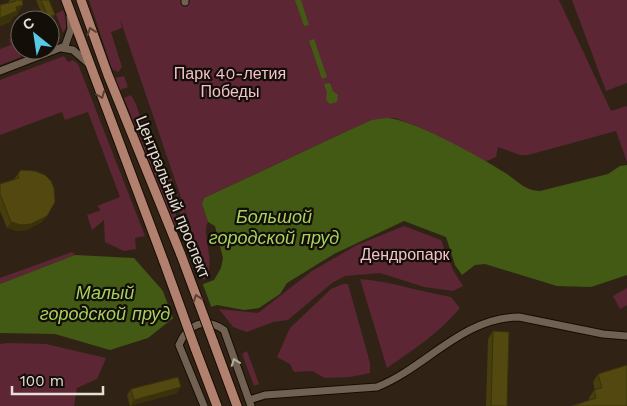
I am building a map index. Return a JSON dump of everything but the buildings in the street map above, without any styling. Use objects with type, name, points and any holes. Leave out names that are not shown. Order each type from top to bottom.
[{"type":"main road","name":"Центральный проспект","points":[[66,0],[217,406]]},
{"type":"main road","name":"Центральный проспект","points":[[81,0],[108,75],[182,255],[237,406]]},
{"type":"street","points":[[0,71],[61,48],[70,35],[70,12]]},
{"type":"street","points":[[61,48],[78,53],[92,70]]},
{"type":"street","points":[[204,406],[179,344],[184,333],[196,325],[209,323],[224,330],[250,403],[265,395],[377,387],[390,382],[462,333],[475,326],[506,317],[518,317],[603,334],[627,336]]},
{"type":"green space","name":"Парк 40-летия Победы","points":[[89,0],[559,0],[611,111],[627,106],[627,162],[616,131],[528,155],[520,155],[498,147],[496,157],[485,162],[427,131],[395,118],[386,118],[341,134],[204,198],[202,204],[208,222],[206,233],[210,262],[207,278],[203,280],[189,221],[120,19],[122,28],[111,32],[122,67],[118,72],[112,69]]},
{"type":"green space","points":[[572,0],[627,0],[627,83],[606,91]]},
{"type":"green space","points":[[63,10],[68,25],[63,33],[60,25],[60,12]]},
{"type":"green space","points":[[10,45],[10,60],[13,60],[0,65],[0,49]]},
{"type":"green space","points":[[64,56],[68,62],[73,60],[78,64],[145,236],[135,238],[136,249],[124,251],[105,242],[104,220],[92,230],[87,215],[101,210],[97,206],[120,197],[88,112],[65,120],[62,112],[0,135],[0,80],[53,60],[60,60],[60,58]]},
{"type":"green space","points":[[124,76],[128,87],[120,90],[115,78]]},
{"type":"green space","points":[[131,95],[136,104],[162,182],[172,178],[178,234],[124,98]]},
{"type":"green space","points":[[176,191],[184,208],[195,249],[189,252],[183,232]]},
{"type":"green space","name":"Дендропарк","points":[[404,226],[441,240],[453,270],[463,286],[453,291],[424,287],[380,273],[345,276],[332,283],[288,320],[273,322],[247,332],[233,327],[219,309],[258,313],[312,271],[357,245]]},
{"type":"green space","points":[[72,252],[75,255],[0,284],[0,278]]},
{"type":"green space","name":"Дендропарк","points":[[360,279],[383,282],[451,297],[460,308],[435,333],[387,368]]},
{"type":"green space","name":"Дендропарк","points":[[348,284],[370,363],[370,373],[350,377],[325,378],[312,371],[294,372],[290,364],[277,357],[290,328],[331,289]]},
{"type":"green space","points":[[627,288],[627,305],[620,309],[613,296]]},
{"type":"green space","points":[[0,344],[46,344],[106,358],[97,379],[77,388],[74,406],[0,406]]},
{"type":"green space","points":[[247,351],[259,384],[254,386],[242,354]]},
{"type":"water","points":[[295,0],[301,0],[309,25],[304,26]]},
{"type":"water","points":[[314,39],[327,77],[322,79],[309,41]]},
{"type":"water","points":[[330,83],[333,91],[338,95],[337,102],[330,104],[326,100],[327,93],[324,84]]},
{"type":"water","name":"Большой городской пруд","points":[[386,118],[412,125],[447,140],[534,190],[540,191],[608,174],[620,166],[627,165],[627,275],[591,287],[557,286],[485,264],[475,265],[462,275],[455,265],[446,237],[404,221],[334,254],[287,283],[280,294],[259,308],[244,310],[217,305],[172,319],[148,338],[110,350],[55,334],[0,333],[0,284],[75,255],[134,258],[163,291],[174,295],[214,280],[221,268],[223,258],[215,226],[208,222],[202,204],[204,198],[372,120]]},
{"type":"pier","points":[[202,282],[212,309],[174,321],[161,286],[174,292]]},
{"type":"water label","name":"Малый городской пруд","points":[[105,302]]}]
